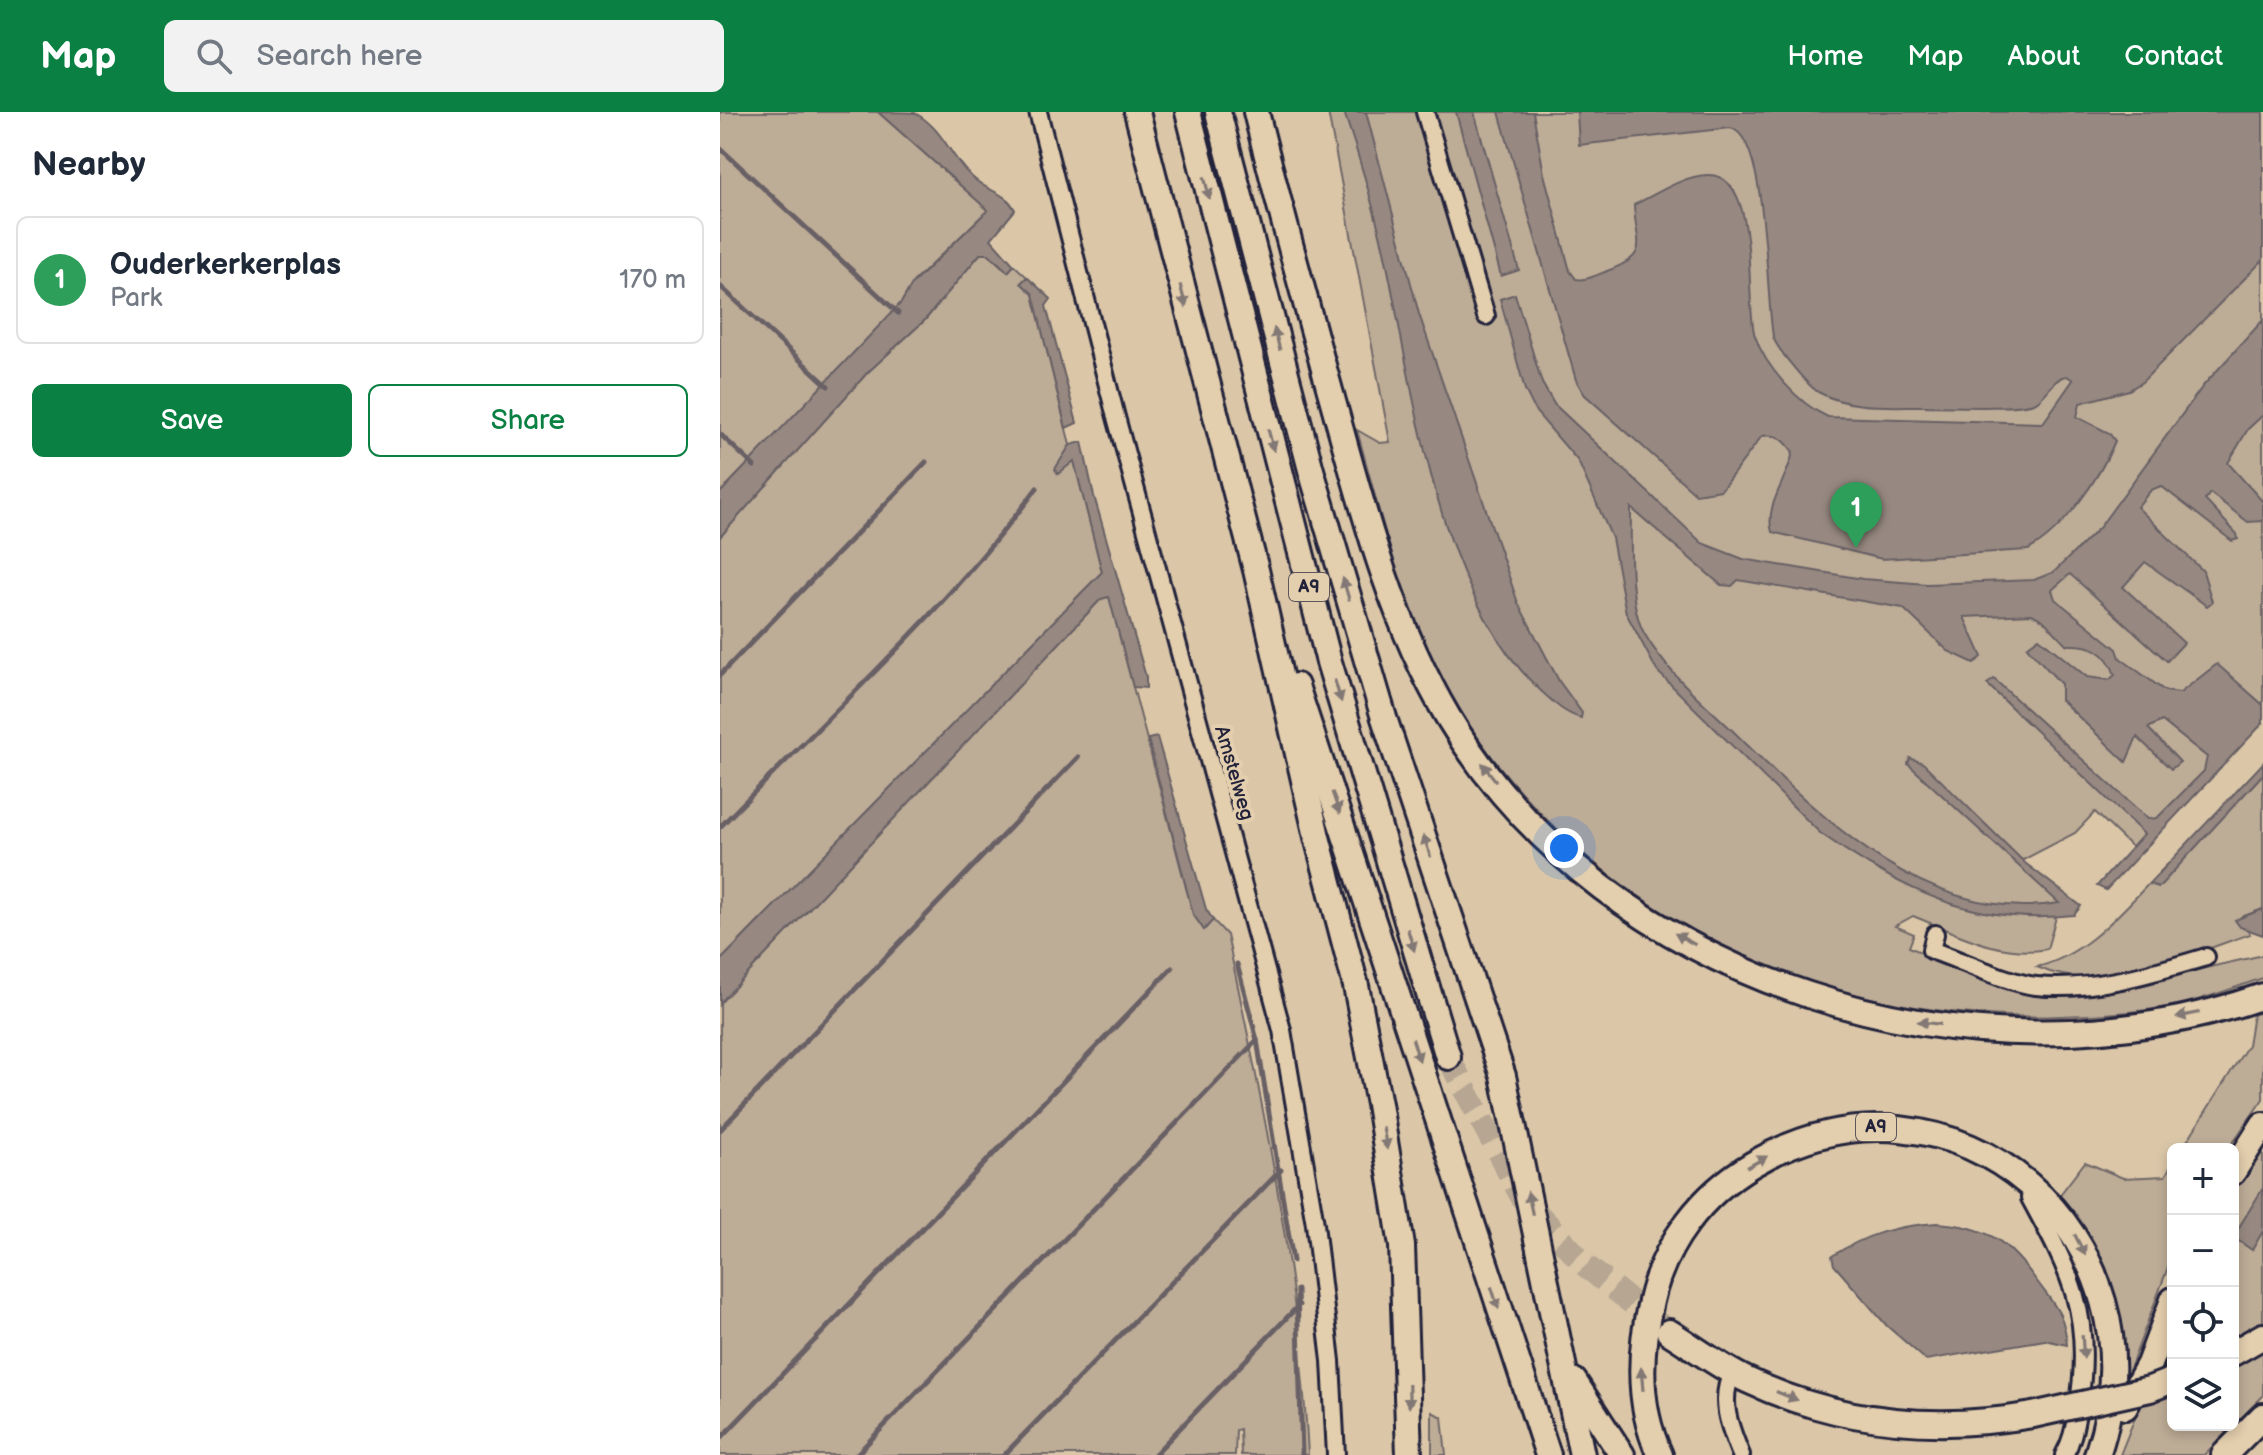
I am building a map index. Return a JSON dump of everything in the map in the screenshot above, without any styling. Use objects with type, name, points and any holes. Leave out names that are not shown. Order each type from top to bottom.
[{"type":"highway","name":"A9","points":[[1137,112],[1256,570],[1317,837],[1356,986],[1394,1185],[1407,1332],[1409,1455]]},
{"type":"highway","name":"A9","points":[[1188,112],[1329,662],[1448,1057]]},
{"type":"highway","name":"A9","points":[[1218,112],[1315,485],[1384,718],[1503,1076],[1582,1455]]},
{"type":"highway","points":[[1256,112],[1354,477],[1400,619],[1448,717],[1494,780],[1563,855],[1617,899],[1729,964],[1800,993],[1903,1020],[1998,1031],[2123,1028],[2263,996]]},
{"type":"highway","name":"A9","points":[[1256,570],[1349,843],[1548,1455]]},
{"type":"highway","points":[[2239,1163],[2263,1125]]},
{"type":"highway","name":"A9","points":[[1660,1455],[1648,1423],[1641,1367],[1645,1326],[1654,1286],[1667,1253],[1685,1225],[1714,1192],[1737,1173],[1804,1140],[1867,1127],[1926,1132],[1980,1152],[2016,1172],[2071,1229],[2103,1297],[2111,1342],[2112,1377],[2105,1433],[2098,1455]]},
{"type":"highway","points":[[2098,1455],[2149,1364],[2167,1316]]},
{"type":"highway","points":[[1669,1332],[1733,1371],[1810,1405],[1916,1425],[1988,1423],[2150,1389],[2167,1382]]},
{"type":"highway","points":[[2239,1350],[2263,1336]]},
{"type":"highway","name":"A9","points":[[1563,1362],[1622,1455]]},
{"type":"highway","points":[[2224,1455],[2263,1416]]},
{"type":"street","name":"Amstelweg","points":[[1038,112],[1116,417],[1282,1030],[1315,1224],[1331,1361],[1336,1455]]},
{"type":"street","points":[[1425,112],[1486,316]]},
{"type":"street","points":[[1935,934],[1931,950],[2035,986],[2095,984],[2157,972],[2206,957]]},
{"type":"street","points":[[2016,1172],[2055,1244],[2081,1309],[2085,1364],[2072,1440],[2064,1455]]},
{"type":"street","points":[[1733,1371],[1728,1381],[1726,1419],[1741,1455]]},
{"type":"shaded area","points":[[720,112],[878,112],[988,210],[913,282],[901,303],[720,493]]},
{"type":"shaded area","points":[[878,112],[915,113],[926,120],[971,176],[1008,200],[1015,210],[991,239],[1014,265],[1008,272],[989,254],[980,254],[925,320],[867,373],[720,537],[720,493],[901,303],[913,283],[988,210]]},
{"type":"shaded area","points":[[1328,112],[2263,112],[2263,705],[2228,675],[2175,731],[2221,768],[2138,853],[2095,812],[2075,833],[2017,863],[2060,903],[2047,949],[2030,951],[1995,947],[1913,916],[1895,926],[1914,934],[1909,947],[1948,964],[2016,985],[2148,981],[2263,955],[2263,978],[2182,1004],[2106,1014],[1971,1014],[1883,1001],[1799,977],[1719,944],[1644,900],[1575,846],[1513,783],[1459,710],[1440,678],[1410,610],[1357,430],[1380,443],[1390,442]]},
{"type":"shaded area","points":[[1344,112],[1366,112],[1419,314],[1518,603],[1559,681],[1582,713],[1581,718],[1564,711],[1541,691],[1505,649],[1475,599],[1452,543],[1418,421],[1379,229]]},
{"type":"shaded area","points":[[1456,112],[1474,112],[1519,270],[1501,276]]},
{"type":"shaded area","points":[[1499,112],[1533,112],[1544,174],[1570,271],[1576,279],[1592,277],[1621,265],[1636,253],[1638,239],[1634,205],[1689,178],[1708,175],[1725,180],[1737,195],[1744,217],[1752,320],[1760,348],[1794,394],[1828,417],[2043,423],[2073,380],[2062,377],[2036,402],[1998,407],[1868,405],[1842,401],[1818,392],[1792,366],[1773,336],[1758,187],[1752,158],[1742,137],[1730,128],[1579,145],[1577,112],[2263,112],[2263,260],[2142,382],[2129,390],[2080,403],[2077,417],[2109,433],[2115,441],[2079,502],[2041,542],[2028,550],[1882,559],[1772,532],[1771,512],[1793,452],[1780,438],[1762,436],[1721,490],[1696,494],[1584,394],[1576,380]]},
{"type":"shaded area","points":[[980,254],[988,254],[1008,272],[1014,265],[1027,277],[1021,283],[1033,294],[1070,445],[1067,455],[1074,460],[1102,572],[720,961],[720,537],[867,373],[925,320]]},
{"type":"shaded area","points":[[1027,277],[1051,299],[1046,306],[1077,423],[1066,428],[1033,294],[1021,283]]},
{"type":"shaded area","points":[[1515,294],[1542,383],[1554,404],[1702,543],[1743,559],[1863,579],[1927,584],[2034,580],[2054,572],[2099,528],[2203,386],[2263,320],[2263,415],[2248,429],[2228,463],[2263,502],[2263,521],[2248,522],[2210,493],[2205,500],[2237,534],[2238,539],[2232,541],[2161,486],[2151,490],[2137,507],[2203,571],[2212,602],[2207,606],[2145,562],[2123,587],[2184,643],[2167,661],[2070,574],[2052,590],[2055,599],[2117,649],[2120,658],[2165,691],[2180,693],[2217,664],[2263,705],[2263,723],[2106,890],[2097,886],[2144,834],[1987,684],[1994,679],[2148,819],[2157,818],[2204,771],[2207,757],[2162,721],[2148,728],[2180,762],[2171,769],[2137,737],[2126,762],[2061,700],[2061,684],[2027,647],[2039,638],[2087,677],[2109,680],[2115,675],[2102,654],[2090,647],[2067,645],[2043,620],[2032,614],[1964,617],[1982,657],[1974,663],[1948,651],[1903,608],[1738,580],[1732,586],[1721,585],[1631,508],[1633,589],[1644,633],[1663,661],[1686,686],[1803,798],[1840,830],[1921,881],[1965,898],[2011,906],[2059,903],[1908,764],[1910,758],[1923,763],[2025,863],[2081,906],[2074,915],[2003,915],[1940,900],[1880,871],[1820,833],[1657,671],[1626,613],[1612,538],[1578,461],[1536,412],[1525,390],[1500,299]]},
{"type":"shaded area","points":[[1082,442],[1094,496],[1146,677],[1146,688],[1133,687],[1109,597],[1101,599],[720,1003],[720,961],[1102,572],[1074,461],[1058,474],[1055,469],[1070,445]]},
{"type":"shaded area","points":[[1109,596],[1193,914],[1204,930],[1213,920],[1227,935],[1267,1129],[1288,1258],[1308,1455],[1241,1455],[1240,1429],[1236,1430],[1235,1455],[720,1455],[720,1003],[1101,599]]},
{"type":"shaded area","points":[[1157,737],[1206,909],[1213,920],[1204,930],[1193,914],[1148,739]]},
{"type":"shaded area","points":[[2263,763],[2263,774],[2159,887],[2149,884]]},
{"type":"shaded area","points":[[2263,774],[2263,909],[2241,917],[2250,934],[2172,962],[2117,975],[2062,975],[2037,967],[2075,951],[2092,939],[2167,865],[2183,859]]},
{"type":"shaded area","points":[[2263,909],[2263,935],[2240,927],[2235,920]]},
{"type":"shaded area","points":[[2263,1012],[2263,1099],[2232,1143],[2186,1143],[2248,1045],[2253,1014]]},
{"type":"shaded area","points":[[2263,1145],[2263,1396],[2239,1420],[2239,1215],[2239,1183]]},
{"type":"shaded area","points":[[2085,1162],[2123,1178],[2165,1176],[2167,1173],[2167,1270],[2122,1390],[2120,1337],[2109,1288],[2088,1242],[2056,1200]]},
{"type":"shaded area","points":[[2263,1188],[2263,1231],[2252,1250],[2239,1241],[2239,1227]]},
{"type":"shaded area","points":[[1936,1223],[1984,1233],[2018,1257],[2054,1305],[2064,1326],[2067,1345],[2045,1340],[1926,1360],[1887,1326],[1834,1265],[1832,1256],[1869,1237],[1907,1226]]},
{"type":"shaded area","points":[[2167,1337],[2167,1431],[2228,1431],[2204,1455],[2120,1455]]},
{"type":"shaded area","points":[[1432,1412],[1442,1417],[1446,1455],[1432,1455]]},
{"type":"waterway","points":[[720,148],[898,313]]},
{"type":"waterway","points":[[720,286],[828,386]]},
{"type":"waterway","points":[[720,434],[754,466]]},
{"type":"waterway","points":[[720,675],[926,462]]},
{"type":"waterway","points":[[720,827],[924,620],[964,577],[1037,488]]},
{"type":"waterway","points":[[720,1130],[1078,757]]},
{"type":"waterway","points":[[1237,964],[1257,1040],[1293,1261]]},
{"type":"waterway","points":[[720,1439],[1172,968]]},
{"type":"waterway","points":[[856,1455],[1257,1040]]},
{"type":"waterway","points":[[1004,1455],[1281,1170]]},
{"type":"waterway","points":[[1297,1290],[1302,1455]]},
{"type":"waterway","points":[[1154,1455],[1299,1305]]},
{"type":"tunnel","points":[[1448,1057],[1522,1197],[1586,1266],[1661,1326]]},
{"type":"place","name":"Ouderkerkerplas","points":[[1856,548]]}]
